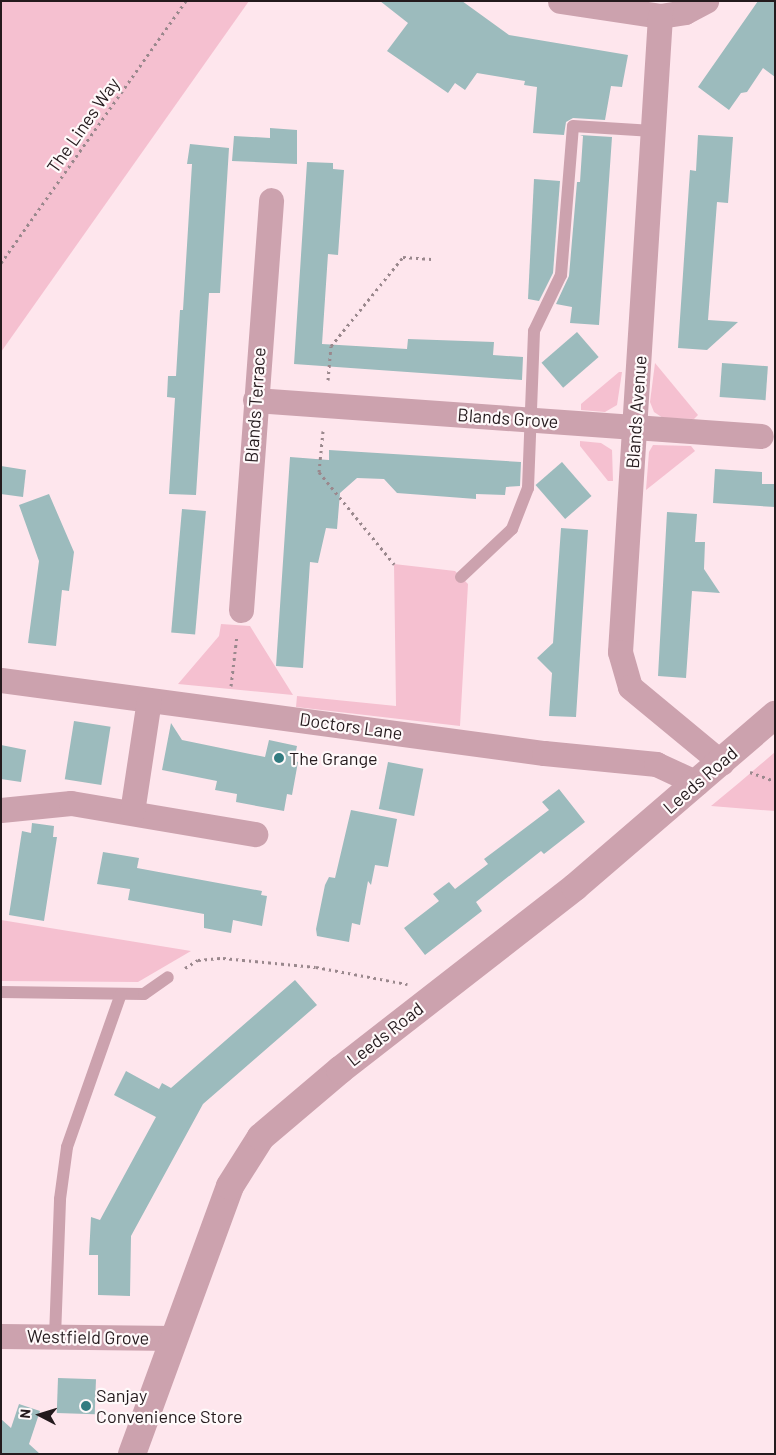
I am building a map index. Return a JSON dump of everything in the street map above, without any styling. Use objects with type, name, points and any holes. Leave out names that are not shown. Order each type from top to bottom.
[{"type":"street","points":[[560,1],[660,16],[685,12],[706,1]]},
{"type":"street","name":"Blands Avenue","points":[[660,16],[620,652],[630,686],[722,763]]},
{"type":"street","name":"Blands Terrace","points":[[241,610],[271,200]]},
{"type":"street","name":"Blands Grove","points":[[256,400],[762,436]]},
{"type":"street","name":"Doctors Lane","points":[[1,680],[228,709],[544,753],[656,764],[697,783]]},
{"type":"street","points":[[132,812],[148,700]]},
{"type":"street","name":"Leeds Road","points":[[132,1454],[230,1186],[261,1137],[340,1070],[575,888],[722,763],[775,715]]},
{"type":"street","points":[[1,810],[71,803],[255,834]]},
{"type":"street","name":"Westfield Grove","points":[[1,1336],[174,1338]]},
{"type":"lane","points":[[461,577],[512,529],[528,488],[534,331],[561,276],[573,126],[653,131]]},
{"type":"lane","points":[[1,992],[144,994],[168,978]]},
{"type":"lane","points":[[55,1337],[60,1199],[67,1147],[121,994]]},
{"type":"path","name":"The Lines Way","points":[[1,263],[186,1]]},
{"type":"path","points":[[228,709],[241,610]]},
{"type":"path","points":[[168,978],[198,960],[223,958],[316,967],[442,991]]},
{"type":"shaded area","points":[[1,1],[249,1],[1,352]]},
{"type":"shaded area","points":[[655,363],[698,415],[694,419],[663,418],[654,412],[650,402]]},
{"type":"shaded area","points":[[619,372],[622,372],[617,405],[605,412],[581,410],[581,404]]},
{"type":"shaded area","points":[[580,441],[601,443],[612,450],[613,481],[608,481],[580,446]]},
{"type":"shaded area","points":[[653,445],[691,446],[695,451],[646,490],[649,452]]},
{"type":"shaded area","points":[[394,564],[455,571],[468,584],[460,726],[296,707],[297,696],[396,706]]},
{"type":"shaded area","points":[[221,624],[250,626],[293,695],[178,684],[219,636]]},
{"type":"shaded area","points":[[775,752],[775,811],[711,806],[740,782]]},
{"type":"shaded area","points":[[1,920],[191,951],[138,982],[1,981]]},
{"type":"building","points":[[380,1],[462,1],[509,35],[628,55],[622,87],[611,86],[605,120],[573,118],[566,122],[564,135],[533,133],[537,87],[524,85],[525,81],[477,73],[465,90],[455,83],[448,93],[387,51],[408,23]]},
{"type":"building","points":[[758,1],[775,1],[775,77],[763,68],[747,92],[741,93],[729,110],[698,87]]},
{"type":"building","points":[[270,128],[297,130],[297,164],[232,161],[234,136],[270,138]]},
{"type":"building","points":[[580,135],[612,137],[599,325],[570,323],[572,307],[556,304],[569,276],[577,182],[580,182],[583,136]]},
{"type":"building","points":[[698,135],[733,137],[728,203],[717,202],[708,320],[738,322],[707,350],[678,348],[690,170],[696,171]]},
{"type":"building","points":[[190,144],[229,148],[220,293],[209,293],[196,495],[169,494],[175,398],[167,397],[168,376],[176,376],[180,310],[183,310],[192,164],[187,164]]},
{"type":"building","points":[[307,162],[333,163],[333,169],[344,170],[338,255],[328,254],[322,344],[407,349],[408,339],[494,342],[493,355],[523,357],[522,380],[294,364]]},
{"type":"building","points":[[534,179],[560,181],[553,273],[539,301],[528,299]]},
{"type":"building","points":[[577,332],[599,357],[563,388],[542,363]]},
{"type":"building","points":[[722,363],[768,366],[766,400],[720,397]]},
{"type":"building","points":[[329,450],[521,462],[520,486],[506,487],[505,495],[476,494],[476,499],[397,493],[384,479],[357,478],[340,493],[337,529],[326,528],[318,563],[310,562],[303,668],[276,666],[290,457],[329,460]]},
{"type":"building","points":[[562,462],[592,496],[565,519],[536,485]]},
{"type":"building","points":[[1,466],[26,470],[23,497],[1,494]]},
{"type":"building","points":[[715,469],[762,472],[762,484],[775,484],[775,507],[713,503]]},
{"type":"building","points":[[49,494],[74,552],[69,591],[62,590],[56,646],[28,643],[39,561],[19,505]]},
{"type":"building","points":[[182,509],[206,511],[195,635],[171,633]]},
{"type":"building","points":[[667,512],[697,514],[695,542],[705,542],[704,569],[720,593],[692,591],[686,678],[658,676]]},
{"type":"building","points":[[561,528],[588,530],[576,717],[549,716],[552,673],[537,658],[553,643]]},
{"type":"building","points":[[74,721],[111,727],[101,785],[65,779]]},
{"type":"building","points":[[171,723],[182,740],[265,757],[269,740],[297,746],[294,761],[298,762],[292,795],[287,794],[284,811],[236,802],[237,794],[215,790],[217,781],[162,770]]},
{"type":"building","points":[[1,745],[26,750],[21,782],[1,779]]},
{"type":"building","points":[[388,762],[423,769],[414,816],[379,809]]},
{"type":"building","points":[[559,789],[585,822],[544,854],[541,851],[476,902],[482,911],[425,955],[404,928],[439,901],[433,894],[449,882],[455,889],[488,864],[484,859],[549,810],[542,802]]},
{"type":"building","points":[[351,810],[397,819],[388,867],[375,865],[371,885],[368,881],[360,925],[352,923],[349,942],[317,936],[316,929],[325,885],[329,877],[335,878]]},
{"type":"building","points":[[32,823],[54,826],[53,837],[57,837],[44,921],[9,915],[22,831],[31,833]]},
{"type":"building","points":[[103,852],[139,858],[137,868],[262,891],[261,895],[267,896],[262,926],[233,920],[231,933],[204,928],[204,914],[128,900],[130,889],[97,884]]},
{"type":"building","points":[[295,980],[317,1005],[203,1104],[131,1236],[130,1296],[98,1295],[98,1255],[89,1255],[91,1217],[100,1220],[156,1117],[114,1095],[126,1071],[159,1089],[162,1083],[171,1088]]},
{"type":"building","points":[[58,1378],[96,1379],[95,1414],[57,1413]]},
{"type":"building","points":[[19,1404],[40,1411],[29,1444],[40,1454],[1,1454],[1,1419],[11,1428]]},
{"type":"place","name":"The Grange","points":[[279,758]]},
{"type":"place","name":"Sanjay Convenience Store","points":[[86,1406]]}]
